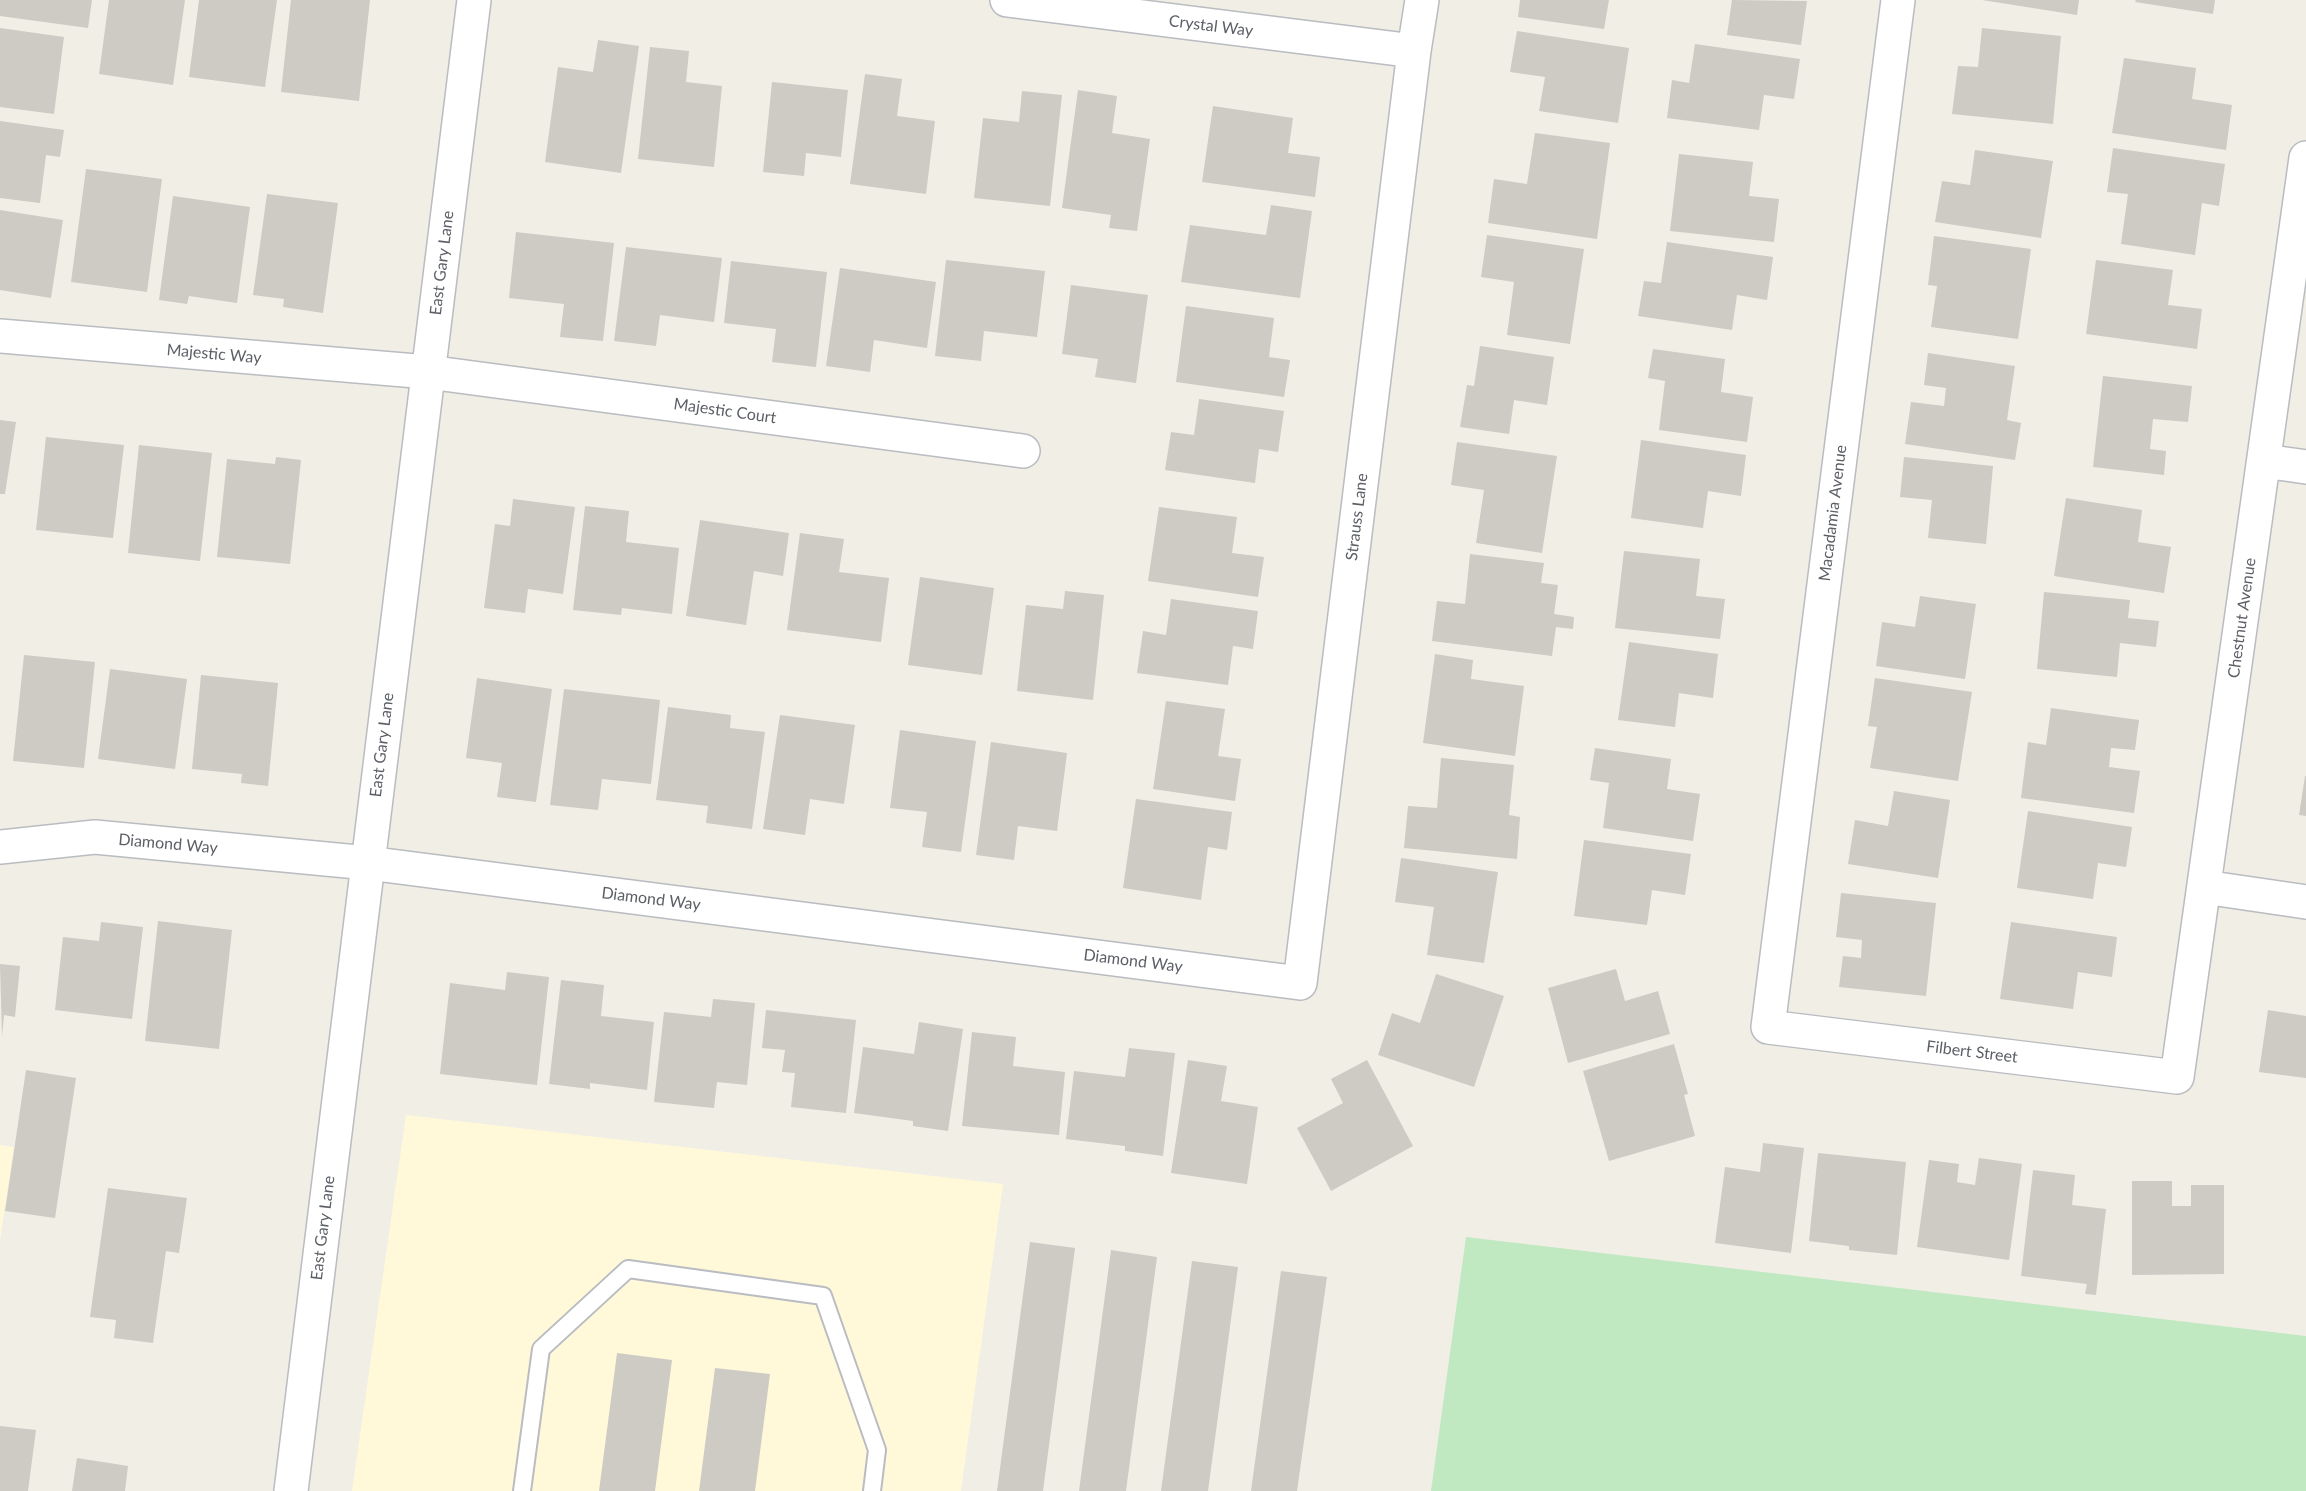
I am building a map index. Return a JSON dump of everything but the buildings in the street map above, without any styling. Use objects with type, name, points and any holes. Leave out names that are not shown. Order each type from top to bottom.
[{"type":"street","name":"East Gary Lane","points":[[291,1491],[474,0]]},
{"type":"street","name":"Crystal Way","points":[[1007,0],[1414,51]]},
{"type":"street","name":"Strauss Lane","points":[[1300,983],[1422,0]]},
{"type":"street","name":"Macadamia Avenue","points":[[1768,1027],[1898,0]]},
{"type":"street","name":"Chestnut Avenue","points":[[2177,1077],[2305,174]]},
{"type":"street","name":"Majestic Way","points":[[0,336],[428,372]]},
{"type":"street","name":"Majestic Court","points":[[428,372],[1023,451]]},
{"type":"street","points":[[2264,461],[2306,467]]},
{"type":"street","name":"Diamond Way","points":[[0,847],[95,837],[368,863],[1300,983]]},
{"type":"street","points":[[2204,886],[2306,902]]},
{"type":"street","name":"Filbert Street","points":[[1768,1027],[2177,1077]]},
{"type":"lane","points":[[522,1491],[541,1349],[628,1269],[823,1296],[877,1450],[872,1491]]},
{"type":"shaded area","points":[[406,1115],[1003,1184],[961,1491],[352,1491]]},
{"type":"shaded area","points":[[0,1145],[14,1147],[0,1240]]},
{"type":"green space","points":[[1466,1237],[2306,1336],[2306,1491],[1431,1491]]}]
